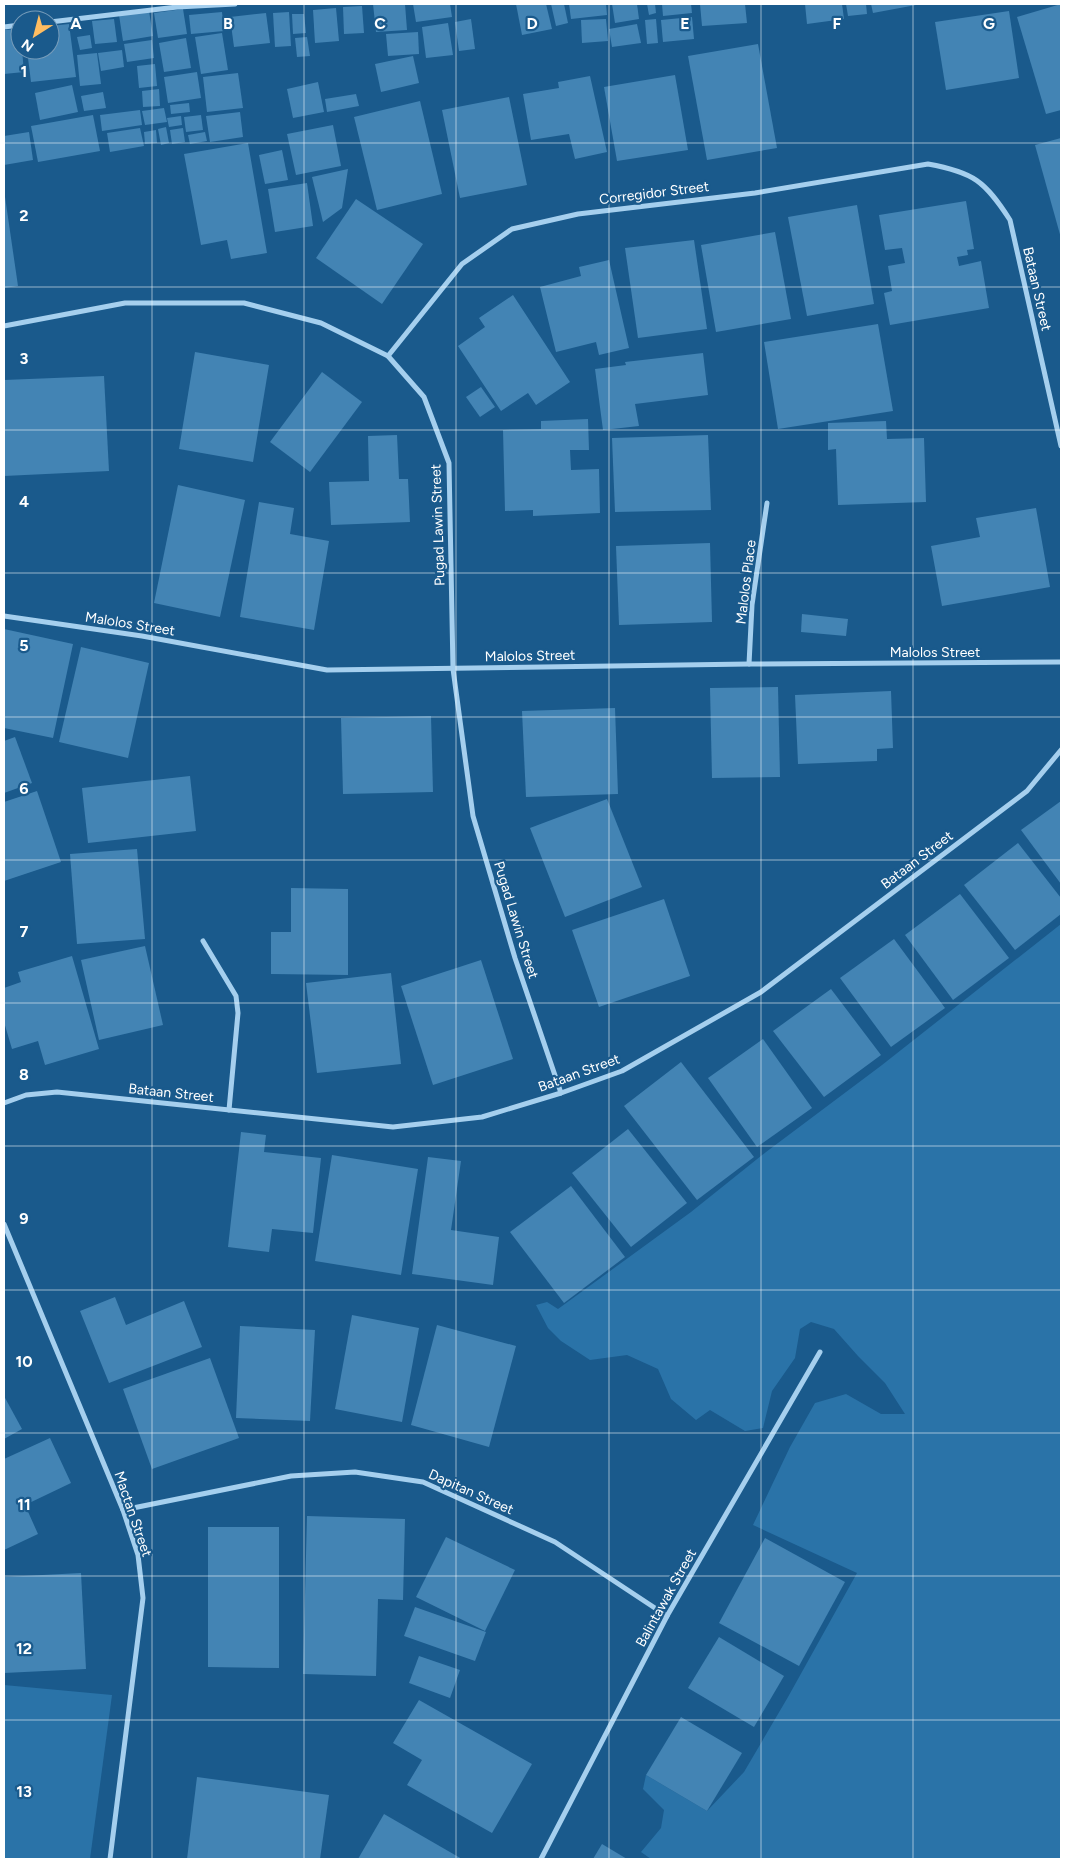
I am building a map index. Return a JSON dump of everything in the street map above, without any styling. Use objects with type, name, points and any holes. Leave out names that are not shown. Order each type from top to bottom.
[{"type":"street","points":[[60,21],[177,7],[235,4]]},
{"type":"street","name":"Corregidor Street","points":[[388,356],[462,264],[512,229],[578,214],[755,193],[928,164],[953,168],[974,178]]},
{"type":"street","name":"Bataan Street","points":[[974,178],[994,195],[1010,220],[1061,446]]},
{"type":"street","name":"Pugad Lawin Street","points":[[4,326],[125,303],[244,303],[321,323],[388,356],[424,397],[449,463],[452,669],[473,816],[515,958],[561,1093]]},
{"type":"street","name":"Malolos Place","points":[[749,664],[752,605],[767,504]]},
{"type":"street","name":"Malolos Street","points":[[4,616],[142,636],[327,670],[1061,662]]},
{"type":"street","name":"Bataan Street","points":[[4,1102],[26,1095],[58,1092],[393,1128],[482,1117],[561,1093],[622,1072],[761,992],[1027,791],[1061,750]]},
{"type":"street","points":[[203,941],[236,996],[238,1014],[229,1110]]},
{"type":"street","name":"Mactan Street","points":[[4,1224],[123,1510],[138,1555],[143,1598],[110,1859]]},
{"type":"street","name":"Balintawak Street","points":[[541,1859],[667,1616],[820,1352]]},
{"type":"street","name":"Dapitan Street","points":[[123,1510],[291,1476],[355,1472],[423,1482],[555,1542],[667,1616]]},
{"type":"shaded area","points":[[1061,924],[1061,1859],[651,1859],[641,1852],[661,1828],[664,1810],[643,1789],[646,1775],[707,1811],[744,1772],[857,1573],[753,1525],[790,1447],[815,1403],[846,1394],[881,1414],[905,1414],[885,1383],[834,1329],[811,1322],[800,1329],[795,1358],[772,1391],[763,1428],[745,1431],[710,1410],[696,1420],[671,1399],[658,1369],[627,1355],[590,1360],[561,1341],[548,1328],[536,1305],[547,1302],[558,1309],[691,1212]]},
{"type":"shaded area","points":[[4,1685],[112,1695],[90,1859],[4,1859]]},
{"type":"building","points":[[373,4],[405,4],[407,30],[376,32]]},
{"type":"building","points":[[413,4],[450,4],[452,17],[416,22]]},
{"type":"building","points":[[516,4],[546,4],[552,29],[522,35]]},
{"type":"building","points":[[551,4],[564,4],[568,23],[556,26]]},
{"type":"building","points":[[569,4],[606,4],[607,15],[571,19]]},
{"type":"building","points":[[612,4],[637,4],[639,19],[615,23]]},
{"type":"building","points":[[647,4],[655,4],[656,13],[649,15]]},
{"type":"building","points":[[662,4],[691,4],[692,13],[663,16]]},
{"type":"building","points":[[700,4],[745,4],[747,23],[702,26]]},
{"type":"building","points":[[805,4],[842,4],[844,19],[807,24]]},
{"type":"building","points":[[846,4],[866,4],[867,14],[848,16]]},
{"type":"building","points":[[871,4],[915,4],[916,5],[873,13]]},
{"type":"building","points":[[1061,4],[1061,110],[1046,114],[1017,17]]},
{"type":"building","points":[[362,6],[364,33],[344,34],[343,7]]},
{"type":"building","points":[[336,8],[339,41],[315,43],[313,10]]},
{"type":"building","points":[[183,9],[187,34],[158,38],[154,13]]},
{"type":"building","points":[[149,11],[153,36],[123,41],[119,15]]},
{"type":"building","points":[[1009,11],[1019,78],[946,90],[935,22]]},
{"type":"building","points":[[222,12],[224,31],[191,34],[189,15]]},
{"type":"building","points":[[289,12],[291,46],[275,47],[273,13]]},
{"type":"building","points":[[266,13],[270,43],[234,47],[230,17]]},
{"type":"building","points":[[292,14],[304,14],[306,33],[293,34]]},
{"type":"building","points":[[692,17],[694,39],[663,42],[661,20]]},
{"type":"building","points":[[114,19],[117,42],[95,44],[92,21]]},
{"type":"building","points":[[471,19],[475,49],[459,51],[455,22]]},
{"type":"building","points":[[606,19],[608,41],[582,43],[581,20]]},
{"type":"building","points":[[656,19],[658,43],[647,44],[645,20]]},
{"type":"building","points":[[448,23],[453,55],[426,58],[422,27]]},
{"type":"building","points":[[69,24],[76,77],[31,82],[28,60],[60,60],[60,25]]},
{"type":"building","points":[[637,24],[641,43],[612,47],[609,29]]},
{"type":"building","points":[[4,30],[10,30],[10,60],[23,60],[24,72],[4,74]]},
{"type":"building","points":[[418,32],[419,54],[388,56],[386,34]]},
{"type":"building","points":[[222,33],[228,70],[201,74],[195,37]]},
{"type":"building","points":[[90,35],[92,48],[80,50],[77,37]]},
{"type":"building","points":[[307,37],[310,56],[297,57],[295,38]]},
{"type":"building","points":[[186,38],[191,68],[164,72],[159,43]]},
{"type":"building","points":[[152,40],[154,58],[127,62],[124,44]]},
{"type":"building","points":[[758,44],[777,148],[707,160],[688,56]]},
{"type":"building","points":[[122,50],[124,67],[101,71],[98,53]]},
{"type":"building","points":[[97,53],[101,84],[80,86],[77,55]]},
{"type":"building","points":[[413,56],[419,83],[381,92],[375,64]]},
{"type":"building","points":[[155,64],[157,86],[139,88],[137,66]]},
{"type":"building","points":[[197,72],[201,98],[168,103],[164,77]]},
{"type":"building","points":[[238,73],[243,108],[207,112],[203,77]]},
{"type":"building","points":[[675,75],[688,150],[617,161],[604,87]]},
{"type":"building","points":[[590,76],[607,152],[575,159],[569,134],[531,140],[523,94],[559,88],[558,82]]},
{"type":"building","points":[[318,82],[324,112],[293,118],[287,89]]},
{"type":"building","points":[[72,85],[78,112],[40,120],[35,93]]},
{"type":"building","points":[[159,89],[160,106],[143,107],[142,91]]},
{"type":"building","points":[[103,92],[106,108],[84,111],[81,96]]},
{"type":"building","points":[[356,94],[359,106],[327,112],[325,99]]},
{"type":"building","points":[[509,97],[527,185],[460,198],[442,110]]},
{"type":"building","points":[[420,101],[442,194],[377,210],[354,117]]},
{"type":"building","points":[[189,103],[190,112],[171,114],[170,105]]},
{"type":"building","points":[[164,108],[167,122],[145,125],[142,111]]},
{"type":"building","points":[[140,110],[142,125],[102,131],[100,115]]},
{"type":"building","points":[[240,112],[243,137],[210,142],[206,116]]},
{"type":"building","points":[[93,115],[100,151],[38,162],[31,126]]},
{"type":"building","points":[[201,115],[203,130],[186,132],[184,117]]},
{"type":"building","points":[[181,116],[182,125],[169,127],[167,118]]},
{"type":"building","points":[[333,125],[341,166],[296,175],[287,134]]},
{"type":"building","points":[[166,127],[169,143],[161,145],[158,129]]},
{"type":"building","points":[[140,128],[144,146],[110,152],[107,133]]},
{"type":"building","points":[[183,128],[185,142],[172,144],[170,130]]},
{"type":"building","points":[[156,130],[157,143],[145,144],[144,132]]},
{"type":"building","points":[[29,132],[33,160],[4,165],[4,136]]},
{"type":"building","points":[[205,132],[207,141],[190,144],[188,135]]},
{"type":"building","points":[[1061,138],[1061,238],[1035,145]]},
{"type":"building","points":[[248,143],[267,253],[231,259],[227,240],[201,245],[184,154]]},
{"type":"building","points":[[282,150],[288,180],[265,184],[259,155]]},
{"type":"building","points":[[348,169],[342,208],[323,222],[312,177]]},
{"type":"building","points":[[307,183],[313,226],[275,232],[268,189]]},
{"type":"building","points":[[4,190],[18,286],[4,288]]},
{"type":"building","points":[[356,199],[423,244],[382,304],[316,258]]},
{"type":"building","points":[[966,201],[974,249],[967,250],[968,255],[957,257],[959,266],[981,261],[989,308],[890,325],[884,293],[892,291],[888,266],[905,263],[902,248],[885,250],[879,215]]},
{"type":"building","points":[[857,205],[874,304],[807,316],[788,217]]},
{"type":"building","points":[[775,232],[791,319],[716,332],[701,245]]},
{"type":"building","points":[[694,240],[707,329],[638,338],[625,248]]},
{"type":"building","points":[[609,260],[629,348],[599,355],[596,342],[556,352],[540,287],[581,276],[579,267]]},
{"type":"building","points":[[513,295],[570,382],[536,405],[528,393],[501,411],[458,346],[485,327],[479,318]]},
{"type":"building","points":[[878,324],[893,411],[778,429],[764,342]]},
{"type":"building","points":[[195,352],[269,365],[253,462],[179,449]]},
{"type":"building","points":[[703,353],[708,395],[635,404],[639,426],[603,430],[595,369],[626,365],[625,362]]},
{"type":"building","points":[[322,372],[362,402],[310,472],[270,442]]},
{"type":"building","points":[[104,376],[109,471],[4,476],[4,380]]},
{"type":"building","points":[[481,387],[495,407],[480,417],[466,397]]},
{"type":"building","points":[[588,419],[589,450],[570,450],[571,470],[599,469],[600,513],[533,516],[533,510],[505,511],[503,430],[541,429],[541,421]]},
{"type":"building","points":[[886,421],[887,439],[924,438],[926,502],[838,505],[836,449],[828,450],[828,423]]},
{"type":"building","points":[[397,435],[399,479],[408,479],[410,522],[331,525],[329,482],[369,481],[368,436]]},
{"type":"building","points":[[708,435],[711,510],[615,512],[612,438]]},
{"type":"building","points":[[178,485],[245,500],[220,617],[154,603]]},
{"type":"building","points":[[259,502],[294,508],[290,534],[329,541],[314,630],[240,617]]},
{"type":"building","points":[[1036,508],[1050,587],[942,606],[931,546],[980,537],[976,518]]},
{"type":"building","points":[[710,543],[712,622],[619,625],[616,546]]},
{"type":"building","points":[[802,614],[848,619],[846,636],[801,632]]},
{"type":"building","points":[[4,629],[73,644],[53,738],[4,728]]},
{"type":"building","points":[[81,647],[149,663],[128,758],[59,742]]},
{"type":"building","points":[[778,687],[780,777],[712,778],[710,688]]},
{"type":"building","points":[[891,691],[893,748],[877,749],[877,761],[798,764],[795,695]]},
{"type":"building","points":[[615,708],[618,794],[526,797],[522,711]]},
{"type":"building","points":[[431,716],[433,792],[343,794],[341,718]]},
{"type":"building","points":[[15,737],[32,783],[4,793],[4,741]]},
{"type":"building","points":[[190,776],[196,831],[88,843],[82,788]]},
{"type":"building","points":[[37,791],[61,862],[4,881],[4,802]]},
{"type":"building","points":[[607,799],[642,887],[565,917],[530,828]]},
{"type":"building","points":[[1061,801],[1061,884],[1021,830]]},
{"type":"building","points":[[1018,843],[1061,898],[1061,914],[1015,950],[964,885]]},
{"type":"building","points":[[137,849],[145,939],[77,944],[70,854]]},
{"type":"building","points":[[291,888],[348,889],[348,975],[271,974],[271,932],[291,932]]},
{"type":"building","points":[[960,894],[1009,958],[953,1000],[905,935]]},
{"type":"building","points":[[664,899],[690,976],[599,1007],[572,930]]},
{"type":"building","points":[[894,939],[945,1008],[891,1047],[840,978]]},
{"type":"building","points":[[145,946],[163,1025],[99,1040],[81,960]]},
{"type":"building","points":[[72,956],[99,1049],[45,1065],[38,1041],[12,1049],[4,1022],[4,988],[21,982],[18,972]]},
{"type":"building","points":[[481,960],[513,1059],[433,1085],[401,986]]},
{"type":"building","points":[[391,973],[401,1064],[317,1073],[306,983]]},
{"type":"building","points":[[831,989],[881,1055],[824,1097],[773,1031]]},
{"type":"building","points":[[763,1039],[812,1108],[757,1147],[708,1078]]},
{"type":"building","points":[[681,1062],[754,1157],[697,1200],[624,1106]]},
{"type":"building","points":[[628,1129],[687,1203],[631,1247],[572,1173]]},
{"type":"building","points":[[241,1132],[266,1135],[264,1152],[321,1158],[313,1233],[272,1229],[269,1252],[228,1247]]},
{"type":"building","points":[[332,1155],[418,1169],[401,1275],[315,1261]]},
{"type":"building","points":[[428,1157],[461,1161],[451,1230],[499,1237],[493,1285],[412,1274]]},
{"type":"building","points":[[571,1186],[625,1257],[564,1303],[510,1232]]},
{"type":"building","points":[[115,1297],[126,1325],[184,1301],[202,1347],[109,1383],[80,1311]]},
{"type":"building","points":[[352,1315],[419,1328],[402,1422],[335,1409]]},
{"type":"building","points":[[437,1325],[516,1346],[489,1447],[411,1425]]},
{"type":"building","points":[[240,1326],[315,1330],[310,1421],[236,1418]]},
{"type":"building","points":[[210,1358],[239,1438],[152,1469],[123,1389]]},
{"type":"building","points":[[4,1396],[22,1429],[4,1439]]},
{"type":"building","points":[[50,1438],[71,1483],[25,1505],[38,1534],[4,1550],[4,1459]]},
{"type":"building","points":[[307,1516],[405,1519],[403,1600],[378,1599],[376,1676],[303,1674]]},
{"type":"building","points":[[208,1527],[279,1527],[279,1668],[208,1667]]},
{"type":"building","points":[[446,1537],[515,1570],[485,1631],[416,1597]]},
{"type":"building","points":[[765,1538],[845,1582],[799,1666],[719,1623]]},
{"type":"building","points":[[81,1573],[86,1669],[4,1673],[4,1577]]},
{"type":"building","points":[[415,1607],[486,1632],[475,1661],[404,1636]]},
{"type":"building","points":[[719,1637],[784,1676],[754,1727],[688,1688]]},
{"type":"building","points":[[419,1656],[460,1670],[450,1698],[409,1683]]},
{"type":"building","points":[[419,1700],[532,1764],[492,1833],[407,1785],[422,1760],[393,1743]]},
{"type":"building","points":[[681,1717],[742,1753],[707,1811],[646,1775]]},
{"type":"building","points":[[197,1777],[329,1795],[320,1859],[187,1859]]},
{"type":"building","points":[[384,1814],[462,1859],[358,1859]]},
{"type":"building","points":[[602,1844],[627,1859],[593,1859]]}]
